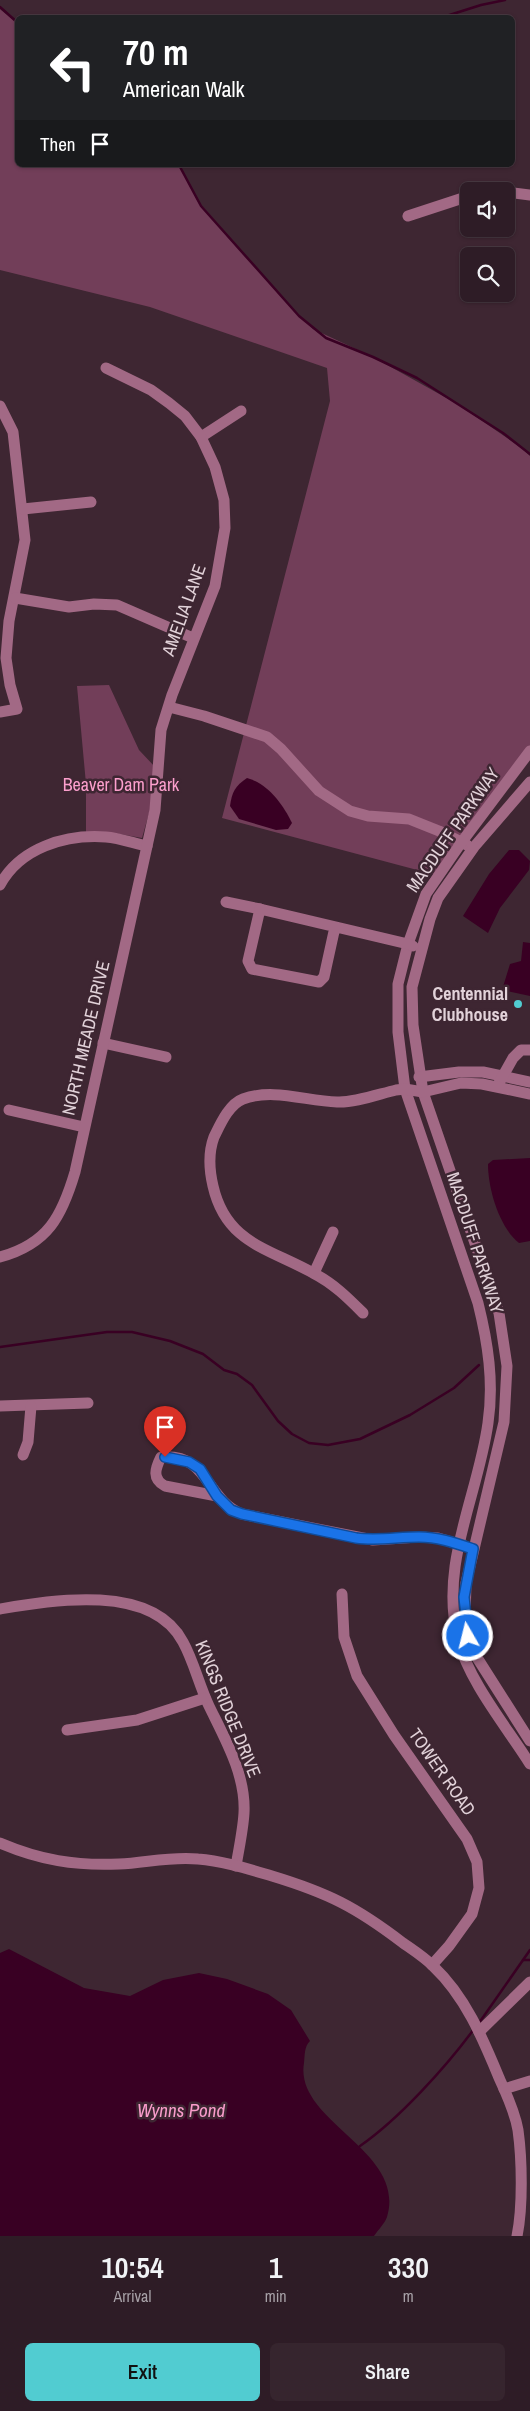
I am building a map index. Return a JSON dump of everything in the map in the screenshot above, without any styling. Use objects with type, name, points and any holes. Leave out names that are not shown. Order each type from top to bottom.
[{"type":"street","points":[[515,193],[530,195]]},
{"type":"street","points":[[408,216],[460,199]]},
{"type":"street","name":"AMELIA LANE","points":[[106,368],[151,390],[185,416],[201,437],[216,467],[222,492],[225,528],[215,586],[193,638],[161,730],[157,794]]},
{"type":"street","points":[[0,406],[13,432],[25,540],[9,621],[6,658],[10,685],[17,709],[0,712]]},
{"type":"street","points":[[201,437],[241,411]]},
{"type":"street","points":[[23,509],[91,502]]},
{"type":"street","points":[[15,598],[68,607],[94,604],[117,605],[193,638]]},
{"type":"street","points":[[169,707],[204,716],[267,737],[287,755],[319,792],[350,811],[368,816],[409,819],[439,831],[460,843],[474,847]]},
{"type":"street","name":"MACDUFF PARKWAY","points":[[530,750],[460,843],[426,894],[408,944],[398,984],[397,1006],[405,1089],[478,1303],[490,1368],[488,1424],[453,1575],[452,1599],[458,1640],[466,1662],[530,1764]]},
{"type":"street","name":"MACDUFF PARKWAY","points":[[530,782],[474,847],[438,898],[421,949],[412,987],[412,1008],[419,1077],[498,1313],[507,1366],[504,1422],[473,1549],[464,1597],[468,1636],[476,1656],[530,1741]]},
{"type":"street","name":"NORTH MEADE DRIVE","points":[[0,1257],[17,1252],[34,1242],[57,1218],[66,1202],[147,846],[157,794]]},
{"type":"street","points":[[0,885],[14,864],[44,846],[85,838],[104,837],[147,846]]},
{"type":"street","points":[[226,902],[408,944],[421,949]]},
{"type":"street","points":[[260,909],[248,961],[252,969],[319,982],[324,976],[335,927]]},
{"type":"street","points":[[103,1043],[166,1057]]},
{"type":"street","points":[[500,1082],[521,1050],[530,1050]]},
{"type":"street","points":[[405,1089],[419,1077],[459,1072],[483,1072],[500,1082],[530,1094]]},
{"type":"street","points":[[363,1313],[333,1285],[314,1273],[247,1240],[222,1214],[213,1188],[210,1151],[218,1128],[224,1118],[241,1099],[259,1095],[339,1103],[405,1089],[423,1092],[460,1084],[530,1082]]},
{"type":"street","points":[[9,1110],[84,1127]]},
{"type":"street","points":[[314,1273],[333,1232]]},
{"type":"street","points":[[0,1406],[88,1403]]},
{"type":"street","points":[[23,1455],[28,1442],[31,1406]]},
{"type":"street","points":[[217,1496],[165,1486],[159,1483],[156,1479],[156,1470],[161,1457],[189,1462],[200,1469],[217,1496],[231,1510],[242,1514],[356,1538],[373,1540],[418,1537],[438,1538],[473,1549]]},
{"type":"street","name":"TOWER ROAD","points":[[342,1594],[344,1637],[349,1658],[357,1676],[388,1726],[467,1839],[477,1862],[479,1888],[472,1914],[449,1946],[432,1965]]},
{"type":"street","name":"KINGS RIDGE DRIVE","points":[[0,1609],[45,1602],[87,1600],[113,1602],[148,1612],[168,1625],[183,1642],[205,1698],[238,1771],[242,1786],[244,1815],[236,1866]]},
{"type":"street","points":[[67,1730],[137,1720],[205,1698]]},
{"type":"street","points":[[0,1844],[30,1855],[69,1864],[119,1864],[165,1859],[198,1859],[236,1866],[334,1897],[367,1916],[432,1965],[456,1993],[479,2032],[504,2088],[518,2130],[526,2205],[517,2236]]},
{"type":"street","points":[[479,2032],[530,1982]]},
{"type":"street","points":[[504,2088],[530,2081]]},
{"type":"green space","points":[[0,9],[15,21],[15,167],[180,167],[197,200],[283,299],[313,329],[373,357],[459,405],[530,456],[530,748],[436,875],[222,818],[330,401],[327,368],[150,307],[0,270]]},
{"type":"green space","name":"Beaver Dam Park","points":[[109,685],[139,750],[155,767],[155,792],[142,838],[114,833],[86,835],[86,784],[77,686]]},
{"type":"water","points":[[247,778],[261,784],[274,795],[292,823],[288,829],[276,830],[239,819],[230,806],[233,793]]},
{"type":"water","points":[[509,850],[519,850],[530,861],[529,870],[500,908],[488,933],[463,916],[489,874]]},
{"type":"water","points":[[523,942],[530,943],[530,996],[502,990],[510,964],[521,961]]},
{"type":"water","points":[[530,1158],[530,1241],[519,1243],[500,1218],[490,1185],[488,1164],[493,1160]]},
{"type":"water","name":"Wynns Pond","points":[[9,1949],[84,1988],[130,1996],[163,1980],[199,1973],[227,1979],[268,1994],[291,2010],[310,2041],[307,2046],[304,2063],[306,2084],[316,2103],[367,2154],[381,2173],[389,2194],[387,2217],[374,2236],[0,2236],[0,1953]]},
{"type":"waterway","points":[[449,15],[505,0]]},
{"type":"waterway","points":[[0,7],[15,20]]},
{"type":"waterway","points":[[180,167],[201,206],[299,316],[326,338],[373,357],[417,378],[503,433],[530,454]]},
{"type":"waterway","points":[[0,1347],[107,1332],[132,1332],[170,1341],[203,1354],[224,1370],[237,1374],[252,1385],[278,1421],[292,1434],[309,1443],[328,1445],[360,1439],[410,1415],[454,1388],[479,1365]]},
{"type":"waterway","points":[[479,2023],[530,1950]]},
{"type":"waterway","points":[[523,1960],[530,1960]]},
{"type":"waterway","points":[[360,2146],[390,2122],[421,2092],[450,2060],[474,2029]]},
{"type":"place","name":"Centennial Clubhouse","points":[[518,1004]]},
{"type":"route","points":[[165,1457],[189,1462],[200,1469],[217,1496],[231,1510],[242,1514],[356,1538],[373,1540],[418,1537],[438,1538],[473,1549],[464,1597],[468,1636]]}]
